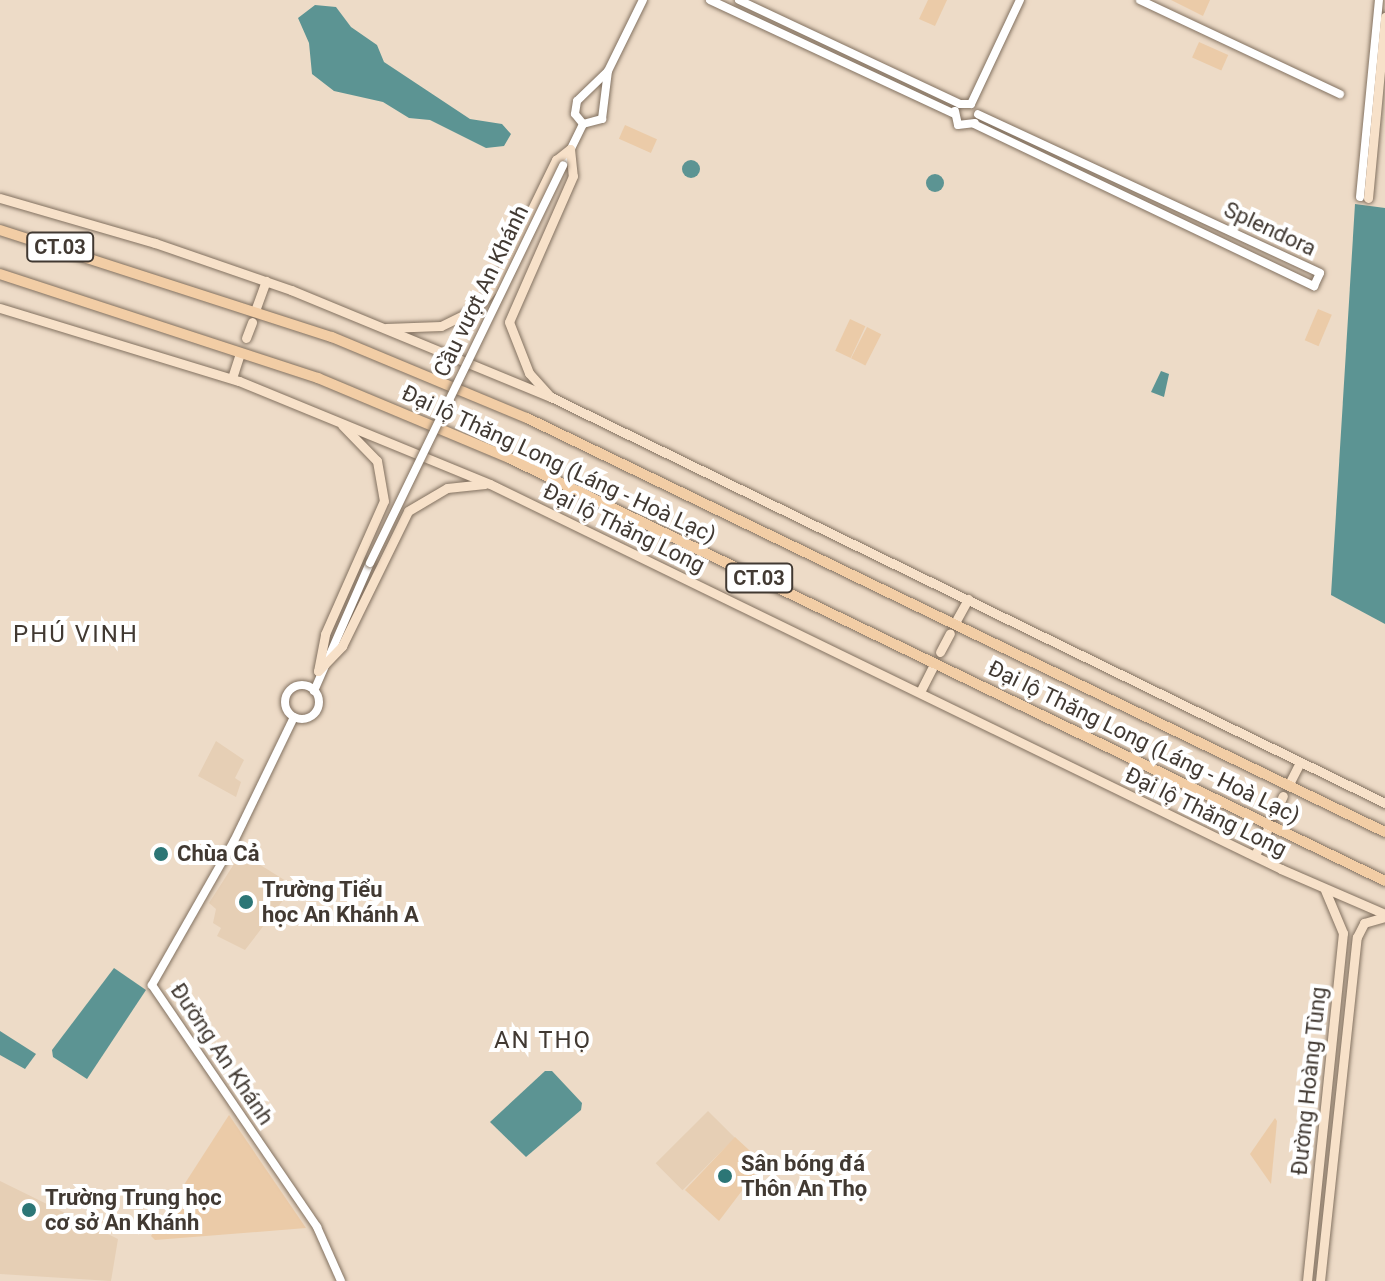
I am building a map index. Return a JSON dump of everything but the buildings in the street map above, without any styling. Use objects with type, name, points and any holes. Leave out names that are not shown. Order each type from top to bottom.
[{"type":"highway","name":"Đại lộ Thăng Long (Láng - Hoà Lạc)","points":[[0,230],[135,270],[332,337],[527,418],[1385,832]]},
{"type":"highway","name":"Đại lộ Thăng Long (Láng - Hoà Lạc)","points":[[0,274],[100,303],[318,378],[509,458],[1385,881]]},
{"type":"main road","points":[[1364,198],[1385,17]]},
{"type":"main road","points":[[381,328],[441,326],[476,309],[493,289],[556,160],[570,149]]},
{"type":"main road","points":[[551,397],[529,373],[509,322],[573,176],[570,149]]},
{"type":"main road","points":[[0,198],[149,241],[266,281],[551,397],[1385,803]]},
{"type":"main road","points":[[256,308],[266,281]]},
{"type":"main road","name":"Đại lộ Thăng Long","points":[[0,308],[232,378],[334,417],[490,484],[1385,916]]},
{"type":"main road","points":[[246,338],[252,322]]},
{"type":"main road","points":[[232,378],[240,354]]},
{"type":"main road","points":[[317,674],[325,634],[384,501],[377,461],[334,417]]},
{"type":"main road","points":[[317,674],[342,646],[408,511],[447,488],[490,484]]},
{"type":"main road","points":[[957,619],[968,599]]},
{"type":"main road","points":[[940,652],[950,633]]},
{"type":"main road","points":[[920,692],[933,666]]},
{"type":"main road","points":[[1290,782],[1300,762]]},
{"type":"main road","points":[[1274,815],[1283,796]]},
{"type":"main road","points":[[1255,855],[1269,826]]},
{"type":"main road","name":"Đường Hoàng Tùng","points":[[1307,1281],[1343,933],[1324,888]]},
{"type":"main road","name":"Đường Hoàng Tùng","points":[[1320,1281],[1357,937],[1364,923],[1385,916]]},
{"type":"street","points":[[608,71],[602,119],[583,124],[575,114],[582,97],[608,71],[643,0]]},
{"type":"street","points":[[710,0],[954,114],[962,127],[974,124],[978,114],[971,104]]},
{"type":"street","points":[[739,0],[960,104],[971,104]]},
{"type":"street","points":[[971,104],[1020,0]]},
{"type":"street","points":[[1140,0],[1340,94]]},
{"type":"street","points":[[1364,198],[1379,0]]},
{"type":"street","points":[[582,97],[596,96],[604,106]]},
{"type":"street","points":[[954,114],[960,104]]},
{"type":"street","name":"Splendora","points":[[974,124],[1314,286],[1320,273],[978,114]]},
{"type":"street","name":"Cầu vượt An Khánh","points":[[317,674],[583,124]]},
{"type":"street","points":[[317,674],[315,713],[303,719],[294,717],[284,705],[286,696],[305,686],[317,674]]},
{"type":"street","points":[[305,686],[314,691]]},
{"type":"street","name":"Đường An Khánh","points":[[294,717],[234,841],[152,985],[317,1227],[341,1281]]},
{"type":"shaded area","points":[[928,0],[947,0],[935,26],[919,19]]},
{"type":"shaded area","points":[[1171,0],[1210,0],[1203,16]]},
{"type":"shaded area","points":[[1199,42],[1228,55],[1221,71],[1192,58]]},
{"type":"shaded area","points":[[625,125],[657,139],[651,153],[619,139]]},
{"type":"shaded area","points":[[1318,309],[1332,315],[1319,346],[1305,340]]},
{"type":"shaded area","points":[[850,319],[865,326],[851,358],[835,351]]},
{"type":"shaded area","points":[[867,327],[881,334],[865,365],[851,358]]},
{"type":"shaded area","points":[[216,741],[244,760],[235,778],[241,782],[236,797],[198,776]]},
{"type":"shaded area","name":"Trường Tiểu học An Khánh A","points":[[241,853],[294,886],[245,950],[217,936],[221,928],[213,923],[216,909],[209,903]]},
{"type":"shaded area","points":[[708,1111],[735,1138],[683,1190],[656,1163]]},
{"type":"shaded area","points":[[229,1115],[306,1228],[155,1240],[151,1236]]},
{"type":"shaded area","points":[[1275,1118],[1277,1121],[1271,1184],[1250,1154]]},
{"type":"shaded area","name":"Sân bóng đá Thôn An Thọ","points":[[735,1137],[763,1163],[719,1221],[685,1190]]},
{"type":"shaded area","name":"Trường Trung học cơ sở An Khánh","points":[[0,1181],[118,1239],[111,1281],[0,1274]]},
{"type":"water","points":[[315,5],[336,7],[351,27],[377,45],[384,62],[470,119],[502,124],[511,134],[504,146],[486,148],[430,120],[409,118],[383,102],[334,91],[312,74],[309,43],[298,18]]},
{"type":"water","points":[[687,160],[695,160],[700,169],[698,176],[687,178],[682,173],[682,165]]},
{"type":"water","points":[[935,174],[944,183],[935,192],[926,183]]},
{"type":"water","points":[[1355,204],[1385,208],[1385,624],[1331,595]]},
{"type":"water","points":[[1161,371],[1169,374],[1164,397],[1151,392]]},
{"type":"water","points":[[114,968],[146,990],[87,1079],[53,1057],[52,1050]]},
{"type":"water","points":[[0,1031],[36,1054],[25,1069],[0,1055]]},
{"type":"water","points":[[545,1071],[552,1071],[582,1103],[581,1110],[526,1157],[490,1122]]},
{"type":"place","name":"Chùa Cả","points":[[161,854]]},
{"type":"place","name":"Trường Tiểu học An Khánh A","points":[[246,902]]},
{"type":"place","name":"Sân bóng đá Thôn An Thọ","points":[[725,1176]]},
{"type":"place","name":"Trường Trung học cơ sở An Khánh","points":[[29,1210]]},
{"type":"district","name":"PHÚ VINH","points":[[76,635]]},
{"type":"district","name":"AN THỌ","points":[[543,1041]]}]
